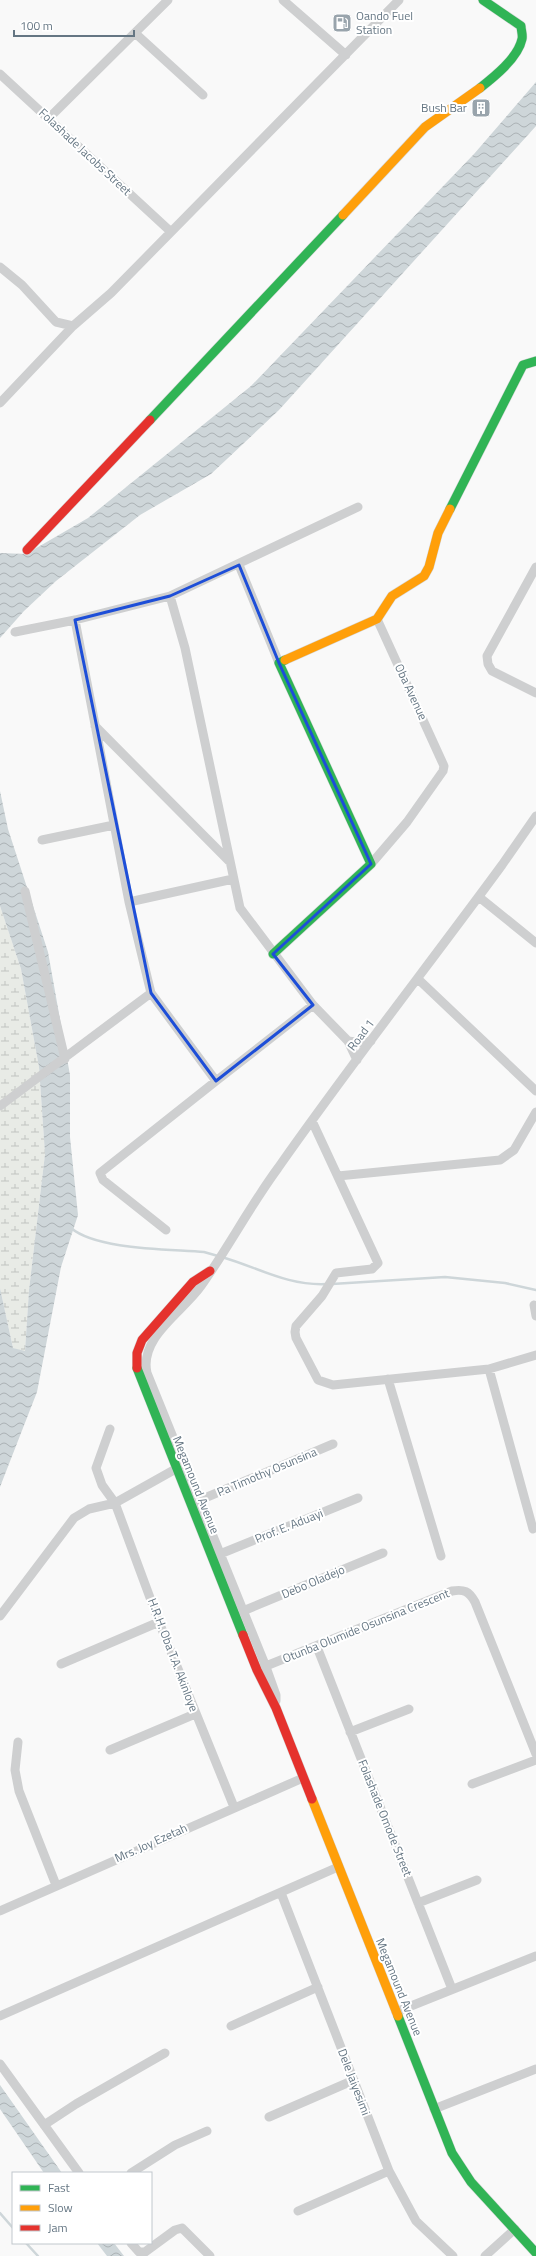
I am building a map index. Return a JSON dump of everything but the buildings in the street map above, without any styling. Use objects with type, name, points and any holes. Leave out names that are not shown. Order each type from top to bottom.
[{"type":"street","points":[[49,118],[168,0]]},
{"type":"street","points":[[283,0],[346,55]]},
{"type":"street","points":[[0,403],[74,326],[111,293],[170,231],[399,0]]},
{"type":"street","points":[[27,550],[226,336],[425,127],[473,97],[515,57],[524,38],[524,31],[521,26],[483,0]]},
{"type":"street","points":[[135,33],[203,95]]},
{"type":"street","name":"Folashade Jacobs Street","points":[[0,74],[170,231]]},
{"type":"street","points":[[0,267],[22,285],[56,322],[74,326]]},
{"type":"street","points":[[279,663],[377,619],[392,596],[424,576],[429,567],[438,533],[523,365],[536,361]]},
{"type":"street","points":[[15,632],[75,620],[170,596],[358,507]]},
{"type":"street","points":[[239,564],[279,663],[371,864],[272,954]]},
{"type":"street","points":[[536,567],[487,656],[488,664],[492,671],[536,693]]},
{"type":"street","points":[[170,596],[185,648],[229,861],[242,912],[272,954],[313,1005],[348,1041],[357,1060]]},
{"type":"street","name":"Oba Avenue","points":[[371,864],[407,822],[443,771],[444,766],[377,619]]},
{"type":"street","points":[[75,620],[129,902],[151,993],[216,1080]]},
{"type":"street","points":[[95,726],[229,861]]},
{"type":"street","name":"Road 1","points":[[197,1284],[212,1268],[273,1175],[312,1120],[479,897],[536,816]]},
{"type":"street","points":[[42,840],[114,825]]},
{"type":"street","points":[[129,902],[233,879]]},
{"type":"street","points":[[25,891],[65,1059]]},
{"type":"street","points":[[479,897],[536,943]]},
{"type":"street","points":[[418,979],[536,1091]]},
{"type":"street","points":[[0,1106],[65,1059],[151,993]]},
{"type":"street","points":[[166,1230],[103,1180],[100,1173],[313,1005]]},
{"type":"street","points":[[348,1041],[362,1043],[371,1042]]},
{"type":"street","points":[[338,1176],[500,1160],[514,1150],[536,1112]]},
{"type":"street","points":[[312,1120],[378,1263],[372,1269],[340,1271],[335,1274],[327,1290],[296,1326],[295,1332],[315,1376],[325,1384],[333,1385],[489,1368],[536,1356]]},
{"type":"street","name":"Megamound Avenue","points":[[197,1284],[142,1340],[137,1350],[135,1361],[181,1466],[452,2153],[464,2172],[536,2253]]},
{"type":"street","points":[[534,1305],[536,1316]]},
{"type":"street","points":[[489,1368],[533,1529]]},
{"type":"street","points":[[388,1379],[441,1556]]},
{"type":"street","name":"H.R.H. Oba T.A. Akinloye","points":[[110,1429],[96,1468],[102,1485],[115,1503],[195,1714],[234,1806]]},
{"type":"street","name":"Pa Timothy Osunsina","points":[[200,1500],[333,1444]]},
{"type":"street","points":[[0,1616],[74,1518],[90,1509],[115,1503],[181,1466]]},
{"type":"street","name":"Megamound Avenue","points":[[181,1466],[200,1500],[243,1611],[261,1668]]},
{"type":"street","name":"Prof. E. Aduayi","points":[[220,1554],[358,1498]]},
{"type":"street","name":"Debo Oladejo","points":[[243,1611],[383,1553]]},
{"type":"street","name":"Otunba Olumide Osunsina Crescent","points":[[261,1668],[317,1647],[452,1591],[461,1590],[470,1593],[536,1754]]},
{"type":"street","points":[[61,1664],[159,1622]]},
{"type":"street","name":"Folashade Omode Street","points":[[317,1647],[452,1989]]},
{"type":"street","points":[[350,1732],[409,1709]]},
{"type":"street","points":[[110,1750],[195,1714]]},
{"type":"street","points":[[18,1742],[15,1770],[19,1791],[56,1885]]},
{"type":"street","points":[[472,1784],[536,1760]]},
{"type":"street","name":"Mrs. Joy Ezetah","points":[[0,1911],[234,1806],[303,1778]]},
{"type":"street","points":[[0,2016],[338,1867]]},
{"type":"street","points":[[418,1903],[477,1880]]},
{"type":"street","name":"Dele Jaiyesimi","points":[[281,1893],[389,2171],[416,2221],[453,2256]]},
{"type":"street","points":[[396,2012],[536,1956]]},
{"type":"street","points":[[231,2026],[318,1987]]},
{"type":"street","points":[[44,2126],[76,2104],[165,2053]]},
{"type":"street","points":[[0,2064],[78,2172]]},
{"type":"street","points":[[434,2109],[536,2069]]},
{"type":"street","points":[[269,2117],[354,2080]]},
{"type":"street","points":[[132,2172],[175,2145],[207,2132]]},
{"type":"street","points":[[298,2211],[389,2171]]},
{"type":"street","points":[[132,2244],[139,2252],[145,2252],[175,2230],[182,2228],[210,2256]]},
{"type":"street","points":[[485,2256],[515,2229]]},
{"type":"highlighted area","points":[[239,565],[279,663],[371,864],[273,954],[313,1005],[216,1081],[151,993],[75,620],[170,596]]},
{"type":"green space","points":[[0,906],[21,969],[39,1067],[45,1154],[29,1290],[25,1352],[13,1348],[0,1288]]},
{"type":"water","points":[[536,82],[536,126],[279,410],[211,474],[140,515],[56,581],[24,611],[0,638],[0,553],[26,554],[88,518],[251,386],[474,154]]},
{"type":"water","points":[[0,791],[8,829],[48,952],[70,1075],[70,1137],[78,1215],[61,1267],[37,1392],[0,1487],[0,1288],[13,1348],[25,1351],[29,1290],[45,1154],[39,1067],[21,969],[0,906]]},
{"type":"water","points":[[0,2085],[61,2172],[43,2172],[0,2109]]},
{"type":"water","points":[[98,2244],[115,2244],[124,2256],[107,2256]]},
{"type":"waterway","points":[[71,1228],[98,1241],[153,1249],[204,1252],[218,1256]]},
{"type":"waterway","points":[[222,1257],[286,1279],[313,1284],[327,1284]]},
{"type":"waterway","points":[[332,1284],[445,1277],[505,1283],[536,1290]]},
{"type":"waterway","points":[[0,2213],[12,2227]]},
{"type":"waterway","points":[[27,2244],[38,2256]]},
{"type":"traffic: fast","points":[[480,88],[511,60],[520,46],[522,37],[521,26],[483,0]]},
{"type":"traffic: fast","points":[[150,420],[343,215]]},
{"type":"traffic: fast","points":[[450,509],[523,365],[536,361]]},
{"type":"traffic: fast","points":[[273,954],[371,864],[279,663],[285,660]]},
{"type":"traffic: fast","points":[[137,1368],[243,1635]]},
{"type":"traffic: fast","points":[[398,2016],[452,2153],[471,2182],[536,2253]]},
{"type":"traffic: slow","points":[[343,215],[425,127],[480,88]]},
{"type":"traffic: slow","points":[[285,660],[377,619],[392,596],[424,576],[429,567],[438,533],[450,509]]},
{"type":"traffic: slow","points":[[312,1799],[398,2016]]},
{"type":"traffic: jam","points":[[27,550],[150,420]]},
{"type":"traffic: jam","points":[[137,1368],[137,1353],[142,1340],[193,1282],[210,1271]]},
{"type":"traffic: jam","points":[[243,1635],[257,1670],[276,1708],[312,1799]]},
{"type":"place","name":"Oando Fuel Station","points":[[342,23]]},
{"type":"place","name":"Bush Bar","points":[[481,108]]}]
